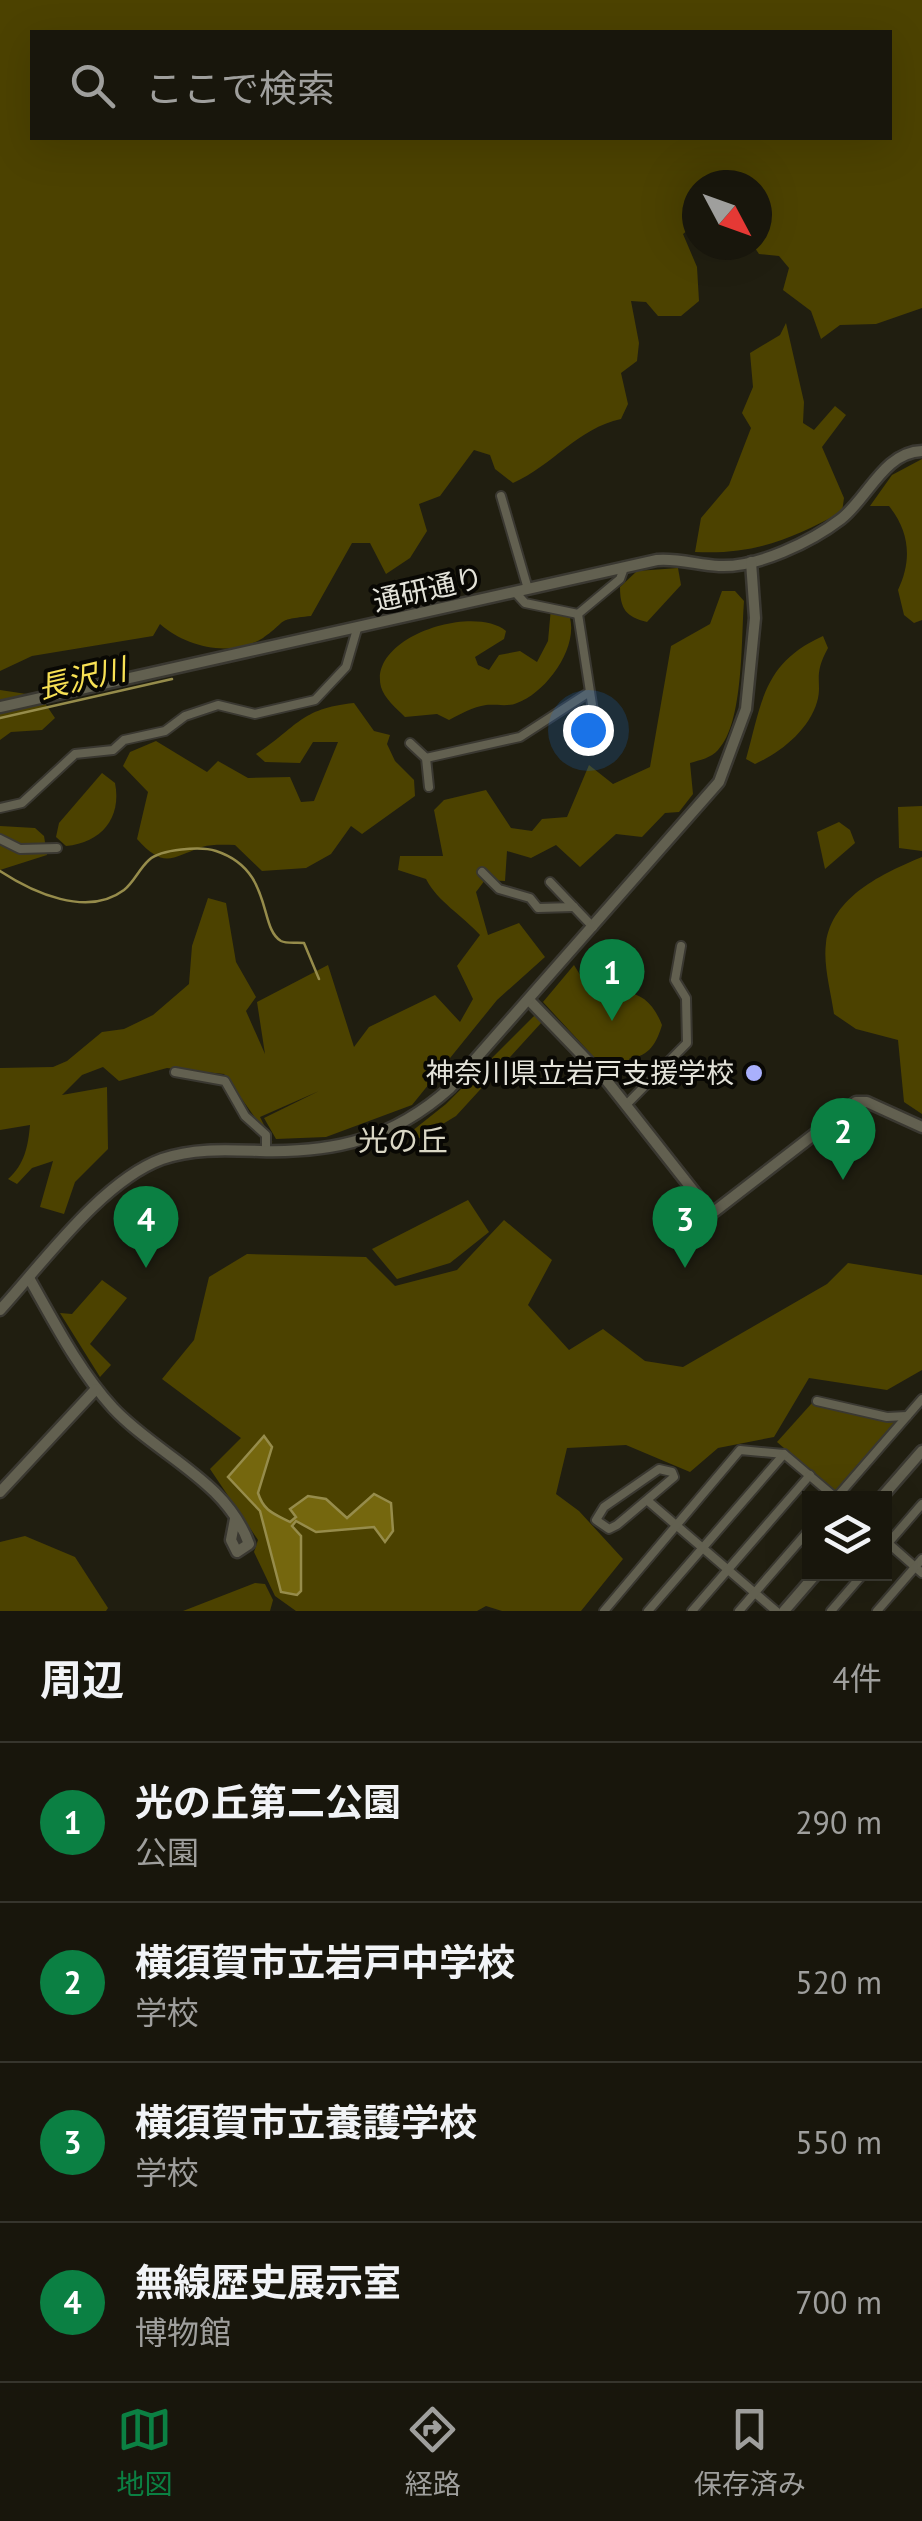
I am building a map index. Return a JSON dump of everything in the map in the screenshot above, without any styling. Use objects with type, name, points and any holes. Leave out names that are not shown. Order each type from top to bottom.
[{"type":"street","name":"通研通り","points":[[0,707],[667,559],[720,566],[751,562],[807,539],[855,506],[903,454],[922,451]]},
{"type":"street","points":[[501,496],[528,589]]},
{"type":"street","points":[[0,1310],[109,1193],[136,1172],[194,1151],[334,1149],[410,1121],[450,1088],[706,799],[730,759],[746,708],[756,592],[751,562]]},
{"type":"street","points":[[578,614],[620,579],[624,568]]},
{"type":"street","points":[[514,592],[526,604],[578,614]]},
{"type":"street","points":[[578,614],[595,724]]},
{"type":"street","points":[[0,808],[22,804],[75,754],[112,750],[124,740],[165,732],[185,716],[218,706],[255,714],[314,700],[346,667],[357,629]]},
{"type":"street","points":[[426,758],[520,736],[588,694]]},
{"type":"street","points":[[410,743],[426,758],[429,787]]},
{"type":"street","points":[[0,839],[20,849],[57,848]]},
{"type":"street","points":[[482,872],[499,889],[530,898],[538,908],[574,907]]},
{"type":"street","points":[[550,882],[593,927]]},
{"type":"street","points":[[626,1105],[687,1043],[686,998],[675,980],[681,946]]},
{"type":"street","points":[[529,1000],[574,1042],[707,1208],[714,1211],[856,1102],[867,1102],[922,1127]]},
{"type":"street","points":[[175,1072],[226,1081],[245,1116],[266,1134],[266,1151]]},
{"type":"street","points":[[30,1278],[96,1389],[137,1431],[195,1472],[235,1520]]},
{"type":"street","points":[[0,1492],[96,1389]]},
{"type":"street","points":[[817,1401],[887,1417],[907,1416]]},
{"type":"street","points":[[842,1491],[920,1404]]},
{"type":"street","points":[[604,1611],[740,1450],[784,1454],[828,1491]]},
{"type":"street","points":[[887,1491],[922,1451]]},
{"type":"street","points":[[648,1611],[784,1454]]},
{"type":"street","points":[[660,1469],[672,1472],[672,1480],[648,1501],[609,1529],[596,1520],[604,1507],[660,1469]]},
{"type":"street","points":[[692,1611],[810,1476]]},
{"type":"street","points":[[648,1501],[780,1611],[809,1581]]},
{"type":"street","points":[[892,1537],[922,1504]]},
{"type":"street","points":[[740,1611],[802,1539]]},
{"type":"street","points":[[877,1611],[920,1566],[892,1548]]},
{"type":"street","points":[[831,1611],[857,1581]]},
{"type":"shaded area","points":[[0,0],[922,0],[922,308],[876,324],[840,325],[821,339],[811,311],[783,290],[789,268],[779,256],[772,255],[772,170],[682,170],[682,260],[694,260],[697,267],[699,301],[681,316],[658,316],[646,302],[631,301],[639,343],[637,361],[621,373],[628,404],[621,419],[591,430],[513,483],[495,469],[490,455],[474,450],[440,496],[419,504],[427,531],[410,558],[386,574],[370,543],[352,543],[311,616],[286,620],[263,638],[237,647],[196,644],[160,624],[153,636],[32,656],[0,671]]},
{"type":"shaded area","points":[[786,323],[804,402],[803,423],[814,430],[835,406],[846,415],[822,447],[844,498],[842,512],[806,530],[754,548],[695,552],[701,518],[729,485],[751,428],[742,413],[753,387],[750,353],[780,335]]},
{"type":"shaded area","points":[[922,459],[922,620],[914,623],[904,615],[898,590],[907,558],[905,536],[889,506],[870,506],[892,475]]},
{"type":"shaded area","points":[[678,568],[681,585],[647,622],[626,611],[620,587],[637,571]]},
{"type":"shaded area","points":[[722,591],[735,591],[744,601],[737,701],[733,721],[718,750],[690,763],[693,794],[679,812],[665,813],[642,837],[616,834],[580,867],[556,845],[531,858],[507,851],[505,881],[485,880],[476,892],[488,935],[519,923],[545,957],[497,1000],[412,1105],[326,1137],[276,1139],[264,1118],[319,1091],[260,1117],[273,1143],[224,1074],[167,1068],[119,1081],[103,1067],[82,1075],[62,1095],[107,1087],[108,1149],[75,1182],[64,1214],[40,1207],[53,1161],[32,1168],[17,1184],[8,1179],[25,1154],[30,1125],[0,1130],[0,1068],[53,1067],[67,1061],[102,1032],[124,1029],[153,1015],[189,984],[192,946],[208,898],[226,903],[236,962],[256,997],[246,1011],[265,1054],[257,1002],[328,965],[354,1047],[369,1027],[435,995],[460,1022],[473,999],[457,966],[480,935],[444,902],[426,879],[398,870],[400,856],[443,856],[434,810],[444,800],[486,790],[511,828],[532,831],[542,819],[567,817],[589,765],[613,784],[650,767],[671,646],[710,624]]},
{"type":"shaded area","points":[[551,608],[566,608],[571,621],[567,649],[551,677],[517,703],[481,706],[449,720],[437,714],[405,717],[381,687],[381,669],[390,653],[426,630],[449,624],[471,621],[506,631],[504,639],[475,657],[478,665],[489,670],[499,655],[520,651],[537,662],[548,641]]},
{"type":"shaded area","points":[[823,636],[828,648],[820,666],[819,695],[807,722],[774,754],[755,764],[746,759],[762,702],[776,672],[803,647]]},
{"type":"shaded area","points":[[0,690],[40,696],[55,718],[42,730],[11,732],[0,740]]},
{"type":"shaded area","points":[[354,703],[374,731],[390,735],[387,744],[395,761],[414,780],[415,796],[362,834],[351,826],[331,854],[306,868],[262,871],[235,845],[206,846],[161,858],[137,839],[148,792],[123,766],[130,752],[156,741],[207,772],[218,761],[248,778],[290,777],[301,802],[314,801],[338,742],[313,742],[300,763],[265,762],[256,754],[310,714]]},
{"type":"shaded area","points":[[102,773],[115,783],[112,818],[99,834],[66,846],[56,837],[59,823]]},
{"type":"shaded area","points":[[922,806],[922,851],[899,848],[898,807]]},
{"type":"shaded area","points":[[839,822],[850,830],[855,843],[825,869],[817,832]]},
{"type":"shaded area","points":[[0,826],[35,828],[44,836],[47,855],[0,870]]},
{"type":"shaded area","points":[[922,857],[922,1114],[904,1102],[898,1040],[856,1029],[834,1014],[825,951],[830,927],[849,900],[876,879]]},
{"type":"shaded area","points":[[574,965],[587,986],[630,993],[648,1002],[662,1025],[651,1048],[630,1058],[616,1081],[543,1002]]},
{"type":"shaded area","points":[[535,1015],[542,1022],[456,1116],[413,1142],[407,1135],[446,1104]]},
{"type":"shaded area","points":[[468,1200],[489,1232],[450,1263],[397,1279],[372,1249]]},
{"type":"shaded area","points":[[504,1220],[552,1260],[528,1305],[569,1350],[603,1329],[645,1361],[683,1367],[827,1284],[848,1263],[922,1275],[922,1370],[887,1390],[809,1378],[774,1437],[718,1448],[690,1472],[626,1445],[567,1448],[556,1494],[579,1511],[623,1559],[581,1611],[502,1611],[486,1606],[477,1611],[296,1611],[275,1596],[254,1552],[258,1540],[210,1469],[241,1438],[162,1379],[194,1340],[209,1277],[247,1254],[366,1257],[395,1286],[457,1270]]},
{"type":"shaded area","points":[[102,1280],[127,1298],[90,1344],[111,1365],[100,1377],[60,1313],[72,1314]]},
{"type":"shaded area","points":[[812,1403],[899,1419],[836,1491],[777,1442]]},
{"type":"shaded area","points":[[264,1436],[272,1447],[258,1493],[267,1508],[290,1522],[296,1517],[290,1509],[308,1496],[326,1499],[347,1518],[374,1494],[391,1503],[393,1531],[385,1542],[374,1527],[316,1532],[296,1521],[292,1526],[301,1536],[301,1591],[297,1595],[281,1592],[260,1511],[228,1477]]},
{"type":"shaded area","points":[[25,1536],[75,1557],[108,1608],[106,1611],[0,1611],[0,1542]]},
{"type":"shaded area","points":[[255,1583],[265,1584],[273,1600],[270,1611],[183,1611]]},
{"type":"waterway","name":"長沢川","points":[[0,718],[172,679]]},
{"type":"waterway","points":[[0,871],[44,894],[94,902],[124,890],[145,864],[162,853],[216,851],[247,871],[256,884],[274,934],[283,942],[304,943],[319,979]]},
{"type":"place","name":"光の丘第二公園","points":[[612,1021]]},
{"type":"place","name":"神奈川県立岩戸支援学校","points":[[754,1073]]},
{"type":"place","name":"横須賀市立岩戸中学校","points":[[843,1180]]},
{"type":"place","name":"無線歴史展示室","points":[[146,1268]]},
{"type":"place","name":"横須賀市立養護学校","points":[[685,1268]]},
{"type":"district","name":"光の丘","points":[[403,1141]]}]
